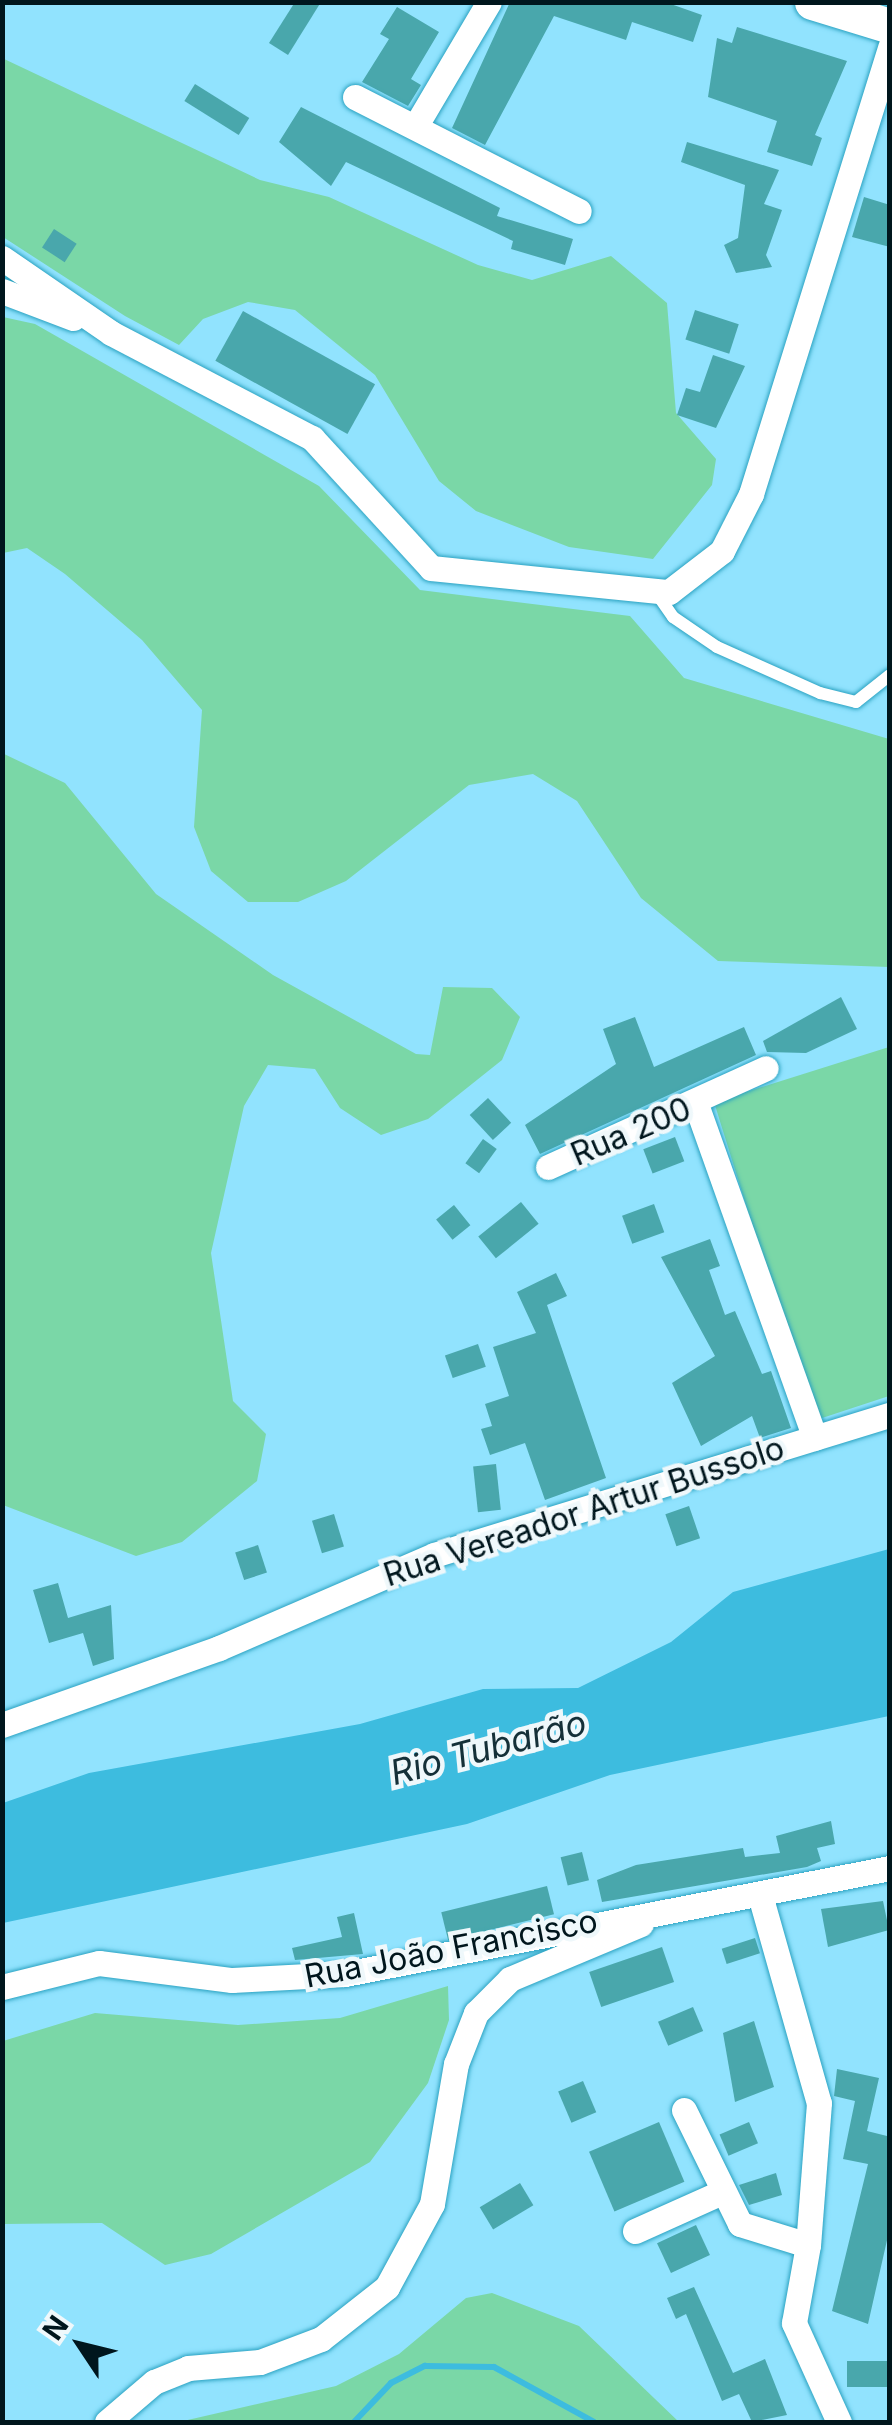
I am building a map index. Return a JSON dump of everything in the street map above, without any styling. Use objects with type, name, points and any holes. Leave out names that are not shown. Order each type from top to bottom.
[{"type":"street","points":[[415,127],[488,2]]},
{"type":"street","points":[[812,2],[890,26]]},
{"type":"street","points":[[2,258],[112,333],[312,438],[431,568],[657,594],[700,572],[736,529],[890,47]]},
{"type":"street","points":[[355,97],[579,210]]},
{"type":"street","points":[[2,291],[112,333]]},
{"type":"street","name":"Rua 200","points":[[548,1167],[697,1108],[766,1068]]},
{"type":"street","points":[[697,1108],[815,1438]]},
{"type":"street","name":"Rua Vereador Artur Bussolo","points":[[2,1726],[219,1648],[434,1554],[890,1415]]},
{"type":"street","points":[[108,2422],[154,2382],[292,2352],[360,2312],[421,2236],[456,2064],[491,1992],[664,1914],[890,1868]]},
{"type":"street","points":[[760,1896],[819,2104],[808,2245],[794,2323],[839,2422]]},
{"type":"street","name":"Rua João Francisco","points":[[2,1987],[99,1963],[232,1980],[325,1976],[664,1914]]},
{"type":"street","points":[[684,2110],[740,2224],[808,2245]]},
{"type":"street","points":[[635,2230],[722,2192]]},
{"type":"lane","points":[[657,594],[673,617],[717,647],[820,693],[856,702],[890,676]]},
{"type":"green space","points":[[2,58],[260,180],[329,197],[478,265],[532,280],[611,256],[667,303],[676,413],[716,459],[712,485],[653,559],[569,547],[476,511],[439,481],[375,375],[295,310],[248,302],[203,319],[179,345],[125,316],[3,237]]},
{"type":"green space","points":[[3,317],[35,324],[319,486],[420,590],[630,616],[684,678],[889,739],[889,967],[718,961],[641,898],[577,801],[533,774],[469,785],[346,881],[298,902],[248,902],[211,871],[194,827],[202,710],[142,640],[65,574],[27,548],[3,553]]},
{"type":"green space","points":[[2,753],[65,783],[156,894],[273,975],[416,1054],[430,1055],[443,987],[492,988],[520,1017],[502,1060],[428,1119],[381,1135],[340,1108],[315,1069],[268,1065],[244,1106],[211,1253],[233,1401],[266,1434],[257,1481],[182,1542],[136,1556],[3,1505]]},
{"type":"green space","points":[[889,1047],[889,1396],[813,1421],[714,1102]]},
{"type":"green space","points":[[448,1986],[449,2020],[428,2083],[370,2162],[211,2254],[165,2265],[102,2223],[3,2224],[3,2041],[95,2013],[238,2025],[340,2018]]},
{"type":"green space","points":[[492,2293],[579,2326],[679,2422],[179,2422],[336,2386],[399,2354],[466,2298]]},
{"type":"water","name":"Rio Tubarão","points":[[889,1549],[889,1716],[610,1775],[467,1824],[3,1923],[3,1803],[89,1773],[360,1724],[483,1689],[578,1688],[671,1642],[733,1592]]},
{"type":"building","points":[[295,2],[321,2],[288,55],[269,43]]},
{"type":"building","points":[[510,2],[665,2],[702,15],[693,42],[632,22],[626,40],[554,16],[485,145],[452,128]]},
{"type":"building","points":[[397,7],[439,32],[411,79],[421,85],[408,106],[362,82],[389,39],[380,34]]},
{"type":"building","points":[[737,27],[847,61],[815,135],[822,138],[812,166],[767,152],[777,121],[708,97],[717,38],[732,43]]},
{"type":"building","points":[[195,84],[249,118],[239,135],[184,101]]},
{"type":"building","points":[[301,107],[500,208],[497,216],[573,239],[565,265],[511,249],[513,241],[346,162],[331,186],[279,142]]},
{"type":"building","points":[[687,142],[779,170],[764,204],[782,210],[766,255],[772,267],[736,273],[724,245],[738,238],[745,185],[681,162]]},
{"type":"building","points":[[864,197],[890,205],[890,247],[852,237]]},
{"type":"building","points":[[54,229],[77,244],[65,262],[42,247]]},
{"type":"building","points":[[695,310],[739,324],[729,354],[685,339]]},
{"type":"building","points":[[243,311],[375,384],[347,434],[215,361]]},
{"type":"building","points":[[713,355],[745,366],[716,428],[677,415],[686,388],[700,392]]},
{"type":"building","points":[[841,997],[857,1029],[806,1053],[767,1052],[763,1041]]},
{"type":"building","points":[[635,1017],[654,1067],[744,1027],[756,1055],[540,1154],[525,1125],[616,1064],[603,1029]]},
{"type":"building","points":[[488,1098],[511,1123],[493,1140],[470,1115]]},
{"type":"building","points":[[675,1137],[684,1161],[653,1173],[643,1149]]},
{"type":"building","points":[[483,1139],[497,1149],[479,1173],[465,1163]]},
{"type":"building","points":[[521,1202],[539,1224],[496,1258],[478,1237]]},
{"type":"building","points":[[654,1204],[664,1232],[632,1244],[622,1216]]},
{"type":"building","points":[[454,1205],[470,1225],[452,1240],[436,1219]]},
{"type":"building","points":[[710,1239],[720,1266],[709,1270],[725,1315],[735,1311],[762,1374],[771,1371],[791,1428],[760,1438],[752,1416],[701,1446],[672,1383],[715,1356],[661,1257]]},
{"type":"building","points":[[556,1273],[567,1296],[547,1305],[606,1478],[545,1500],[525,1443],[490,1455],[481,1429],[492,1426],[485,1404],[509,1396],[493,1347],[536,1333],[517,1292]]},
{"type":"building","points":[[478,1344],[486,1367],[453,1378],[445,1355]]},
{"type":"building","points":[[496,1464],[501,1510],[478,1512],[473,1466]]},
{"type":"building","points":[[689,1506],[700,1538],[676,1546],[665,1514]]},
{"type":"building","points":[[334,1514],[344,1547],[322,1553],[312,1521]]},
{"type":"building","points":[[258,1545],[267,1573],[244,1580],[235,1552]]},
{"type":"building","points":[[58,1583],[68,1618],[111,1605],[114,1659],[93,1666],[83,1633],[49,1643],[33,1590]]},
{"type":"building","points":[[831,1821],[835,1844],[817,1848],[821,1861],[807,1867],[602,1902],[597,1880],[636,1865],[743,1848],[745,1857],[780,1853],[776,1836]]},
{"type":"building","points":[[582,1852],[589,1880],[568,1885],[561,1857]]},
{"type":"building","points":[[547,1886],[554,1914],[448,1941],[441,1912]]},
{"type":"building","points":[[883,1901],[889,1930],[828,1947],[821,1909]]},
{"type":"building","points":[[354,1913],[363,1954],[295,1960],[292,1948],[342,1937],[337,1917]]},
{"type":"building","points":[[755,1938],[760,1953],[727,1964],[722,1949]]},
{"type":"building","points":[[662,1947],[674,1982],[601,2007],[589,1972]]},
{"type":"building","points":[[693,2007],[703,2031],[668,2046],[658,2022]]},
{"type":"building","points":[[754,2021],[774,2087],[735,2102],[723,2033]]},
{"type":"building","points":[[837,2069],[879,2078],[867,2131],[887,2136],[890,2227],[868,2324],[832,2311],[868,2164],[843,2159],[855,2101],[834,2096]]},
{"type":"building","points":[[583,2081],[596,2112],[571,2123],[558,2092]]},
{"type":"building","points":[[659,2122],[684,2182],[614,2212],[589,2152]]},
{"type":"building","points":[[749,2122],[758,2143],[729,2156],[720,2135]]},
{"type":"building","points":[[776,2173],[782,2195],[749,2205],[739,2185]]},
{"type":"building","points":[[520,2183],[533,2205],[493,2229],[480,2207]]},
{"type":"building","points":[[696,2225],[710,2255],[671,2273],[657,2243]]},
{"type":"building","points":[[694,2287],[733,2373],[765,2359],[787,2415],[752,2422],[739,2394],[722,2401],[686,2314],[676,2319],[667,2298]]},
{"type":"building","points":[[847,2361],[890,2361],[890,2387],[847,2387]]},
{"type":"waterway","points":[[354,2422],[391,2383],[425,2366],[494,2367],[594,2422]]}]
